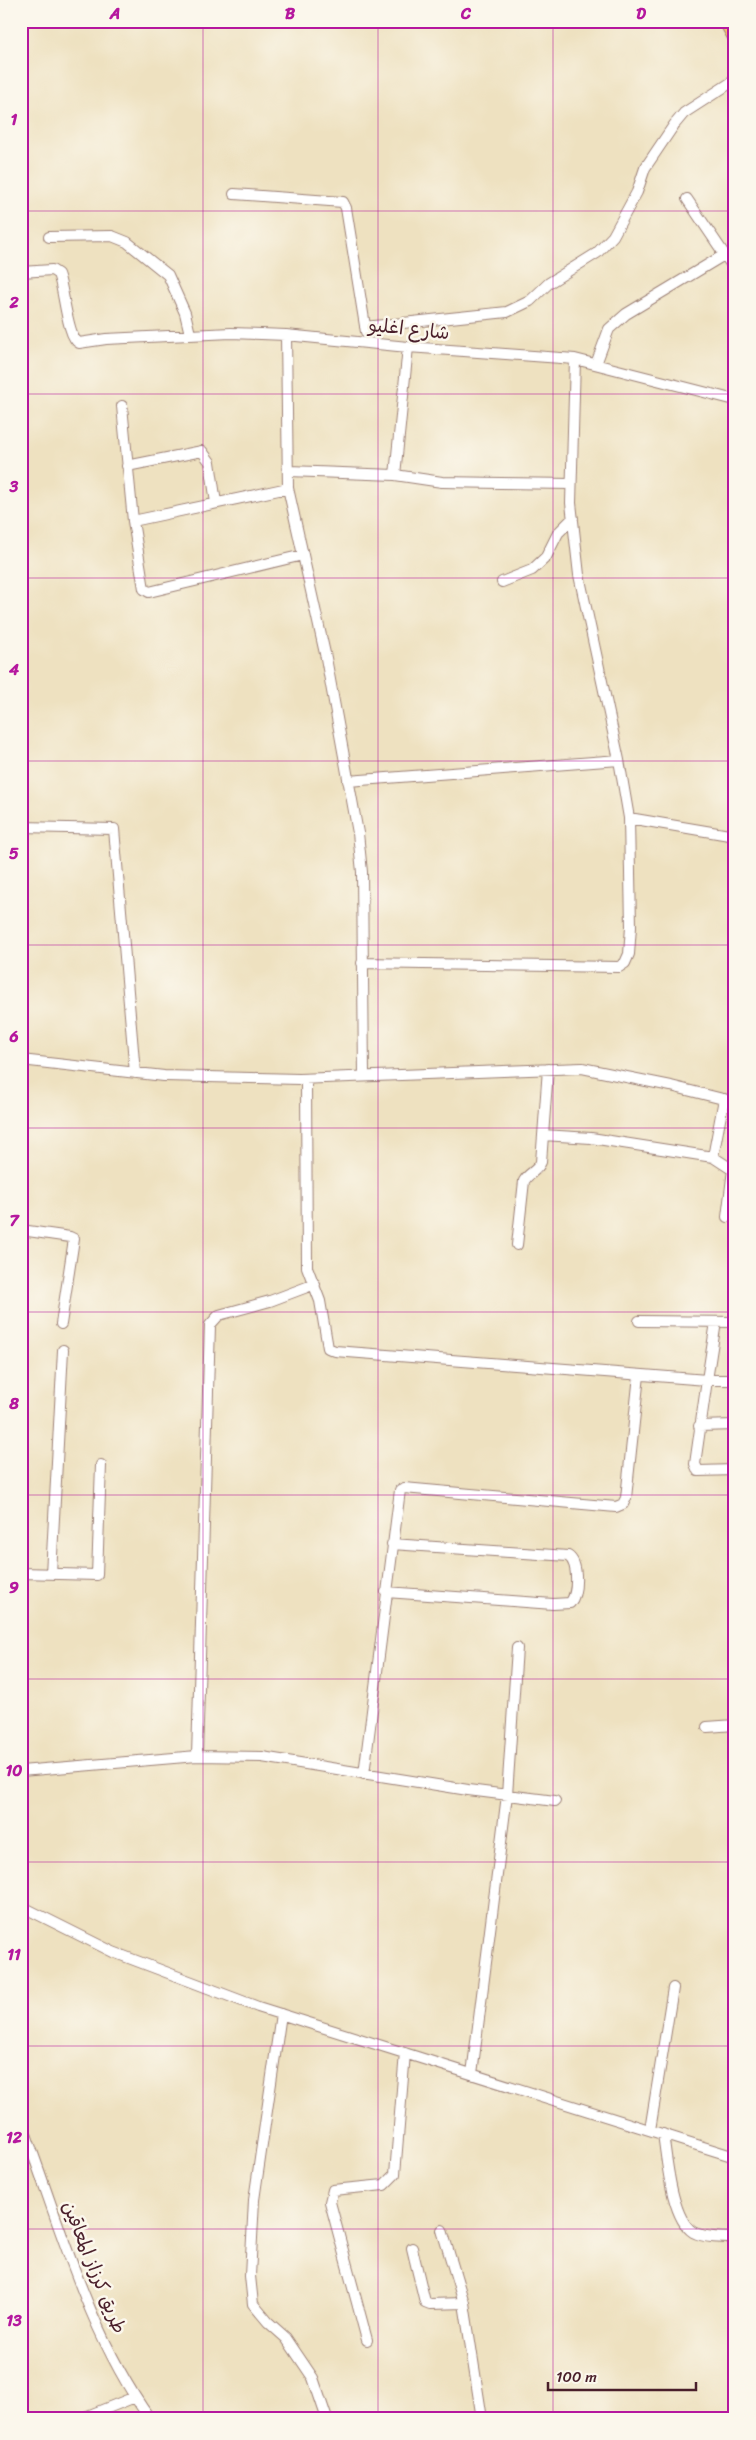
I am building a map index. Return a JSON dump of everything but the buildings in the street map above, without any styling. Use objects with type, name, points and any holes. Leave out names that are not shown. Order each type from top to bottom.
[{"type":"main road","points":[[726,21],[735,37]]},
{"type":"street","points":[[365,327],[507,312],[530,301],[549,284],[597,253],[613,236],[637,192],[645,168],[674,125],[684,114],[735,80]]},
{"type":"street","points":[[234,194],[343,202],[346,208],[368,342]]},
{"type":"street","points":[[687,199],[735,270]]},
{"type":"street","points":[[49,237],[112,236],[127,242],[168,275],[186,314],[190,334]]},
{"type":"street","points":[[596,364],[602,342],[614,324],[626,314],[724,255]]},
{"type":"street","name":"شارع اغليو","points":[[21,272],[52,270],[58,274],[63,286],[71,336],[79,343],[106,339],[190,334],[286,335],[408,347],[575,359],[735,400]]},
{"type":"street","points":[[286,335],[288,488],[326,658],[358,833],[362,872],[364,1076]]},
{"type":"street","points":[[395,475],[408,347]]},
{"type":"street","points":[[362,962],[619,967],[625,963],[629,954],[631,927],[629,818],[619,760],[579,575],[572,518],[571,484],[575,359]]},
{"type":"street","points":[[122,406],[133,521],[142,584],[149,592],[303,555]]},
{"type":"street","points":[[127,466],[202,451],[210,462],[216,503]]},
{"type":"street","points":[[289,472],[395,475],[442,482],[571,484]]},
{"type":"street","points":[[133,521],[288,488]]},
{"type":"street","points":[[502,582],[532,570],[539,564],[546,557],[558,533],[572,518]]},
{"type":"street","points":[[348,781],[619,760]]},
{"type":"street","points":[[629,818],[735,836]]},
{"type":"street","points":[[21,827],[114,829],[135,1073]]},
{"type":"street","points":[[21,1060],[164,1076],[306,1079],[582,1068],[671,1086],[735,1102]]},
{"type":"street","points":[[517,1245],[523,1185],[527,1175],[537,1171],[541,1162],[548,1069]]},
{"type":"street","points":[[306,1079],[307,1267],[315,1284],[320,1302],[328,1348],[334,1351],[639,1375],[735,1380]]},
{"type":"street","points":[[712,1157],[724,1099]]},
{"type":"street","points":[[543,1135],[591,1138],[712,1157],[733,1170],[727,1217]]},
{"type":"street","points":[[21,1230],[74,1239],[61,1324]]},
{"type":"street","points":[[198,1756],[210,1325],[220,1315],[315,1284]]},
{"type":"street","points":[[639,1322],[735,1322]]},
{"type":"street","points":[[716,1322],[699,1426],[695,1468],[698,1471],[735,1470]]},
{"type":"street","points":[[51,1574],[63,1350]]},
{"type":"street","points":[[364,1774],[398,1493],[404,1488],[616,1507],[623,1504],[626,1498],[639,1375]]},
{"type":"street","points":[[699,1426],[735,1425]]},
{"type":"street","points":[[21,1573],[96,1575],[101,1465]]},
{"type":"street","points":[[386,1592],[553,1604],[570,1603],[574,1596],[575,1564],[568,1556],[392,1544]]},
{"type":"street","points":[[472,2074],[507,1795],[516,1648]]},
{"type":"street","points":[[707,1728],[735,1725]]},
{"type":"street","points":[[21,1771],[198,1756],[262,1757],[364,1774],[555,1801]]},
{"type":"street","points":[[21,1906],[114,1952],[180,1979],[281,2014],[735,2157]]},
{"type":"street","points":[[650,2130],[673,1988]]},
{"type":"street","points":[[281,2014],[254,2200],[250,2276],[253,2304],[268,2322],[286,2338],[313,2378],[327,2419]]},
{"type":"street","points":[[367,2340],[338,2235],[330,2195],[333,2190],[347,2187],[384,2185],[395,2174],[404,2053]]},
{"type":"street","name":"طريق كرزاز المعاقين","points":[[21,2121],[96,2325],[135,2397],[150,2419]]},
{"type":"street","points":[[663,2134],[676,2206],[682,2219],[692,2231],[700,2235],[735,2238]]},
{"type":"street","points":[[21,2149],[32,2150]]},
{"type":"street","points":[[442,2230],[464,2303],[482,2419]]},
{"type":"street","points":[[412,2248],[425,2302],[430,2304],[464,2303]]},
{"type":"street","points":[[80,2419],[135,2397]]}]
